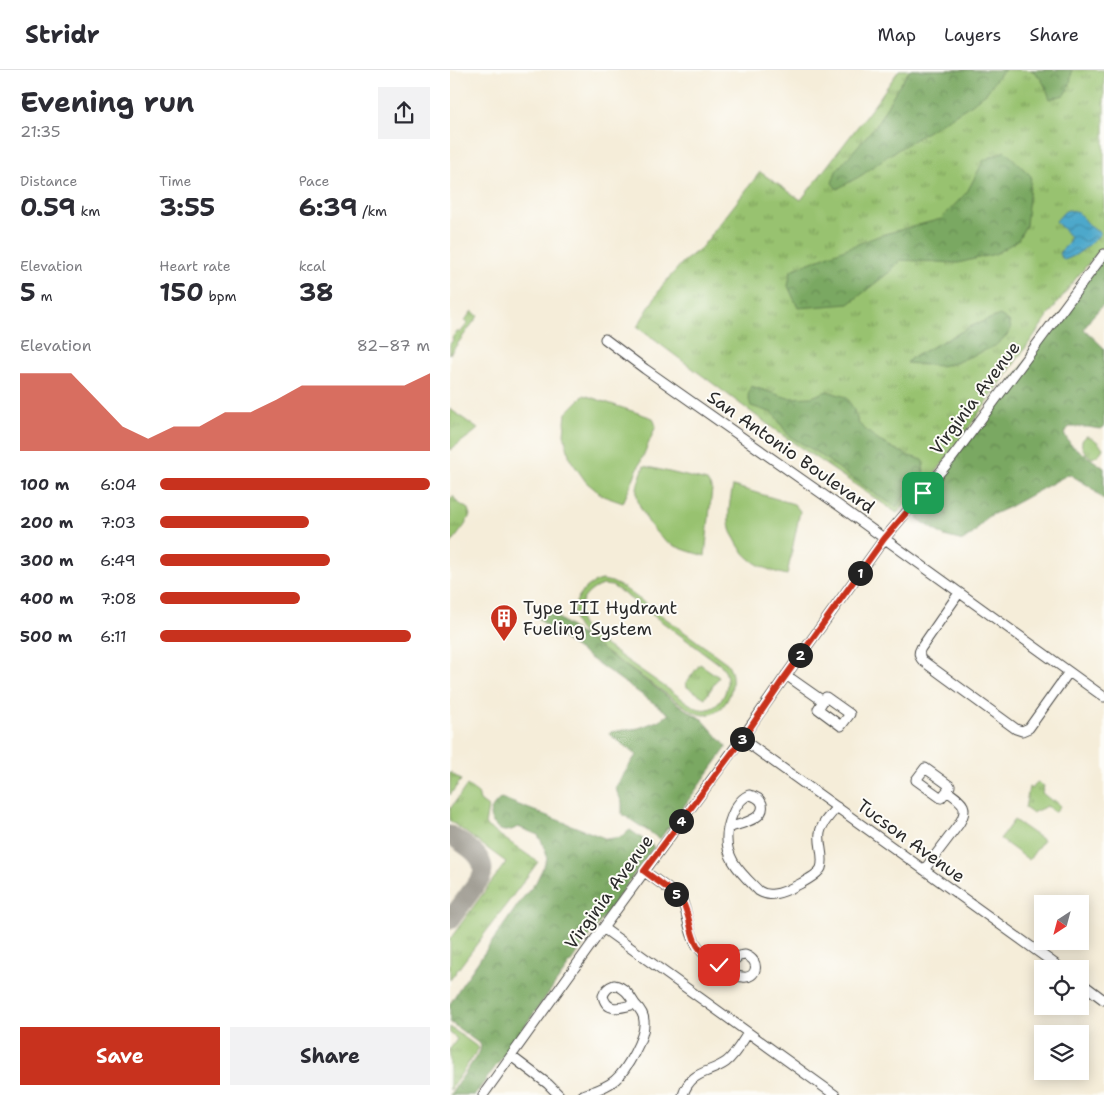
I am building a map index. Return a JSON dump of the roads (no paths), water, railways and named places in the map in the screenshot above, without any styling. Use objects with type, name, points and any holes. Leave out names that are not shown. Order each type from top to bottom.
[{"type":"street","name":"Virginia Avenue","points":[[483,1095],[644,871],[742,739],[884,539],[952,458],[1104,254]]},
{"type":"street","name":"San Antonio Boulevard","points":[[605,339],[1104,697]]},
{"type":"street","points":[[959,593],[919,650],[920,656],[923,661],[1008,723],[1019,730],[1027,729],[1069,672]]},
{"type":"street","points":[[786,675],[823,701]]},
{"type":"street","name":"Tucson Avenue","points":[[742,739],[1049,960]]},
{"type":"street","points":[[924,870],[959,824],[964,814],[961,802],[946,791]]},
{"type":"street","points":[[728,828],[728,852],[733,863],[760,891],[773,895],[818,873],[822,861],[820,831],[837,807]]},
{"type":"street","points":[[644,871],[682,900],[693,939],[697,946],[707,957],[725,968]]},
{"type":"street","points":[[603,928],[835,1095]]},
{"type":"street","points":[[1089,989],[1104,1000]]},
{"type":"street","points":[[583,1095],[610,1084],[625,1069],[642,1037],[644,1026],[643,1015],[636,1004]]},
{"type":"street","points":[[683,1095],[697,1075],[729,1059],[748,1033]]},
{"type":"street","points":[[511,1056],[560,1095]]},
{"type":"water","points":[[1068,210],[1078,213],[1091,227],[1101,233],[1079,253],[1064,260],[1059,254],[1068,244],[1070,238],[1056,221]]},
{"type":"place","name":"Type III Hydrant Fueling System","points":[[504,642]]}]
